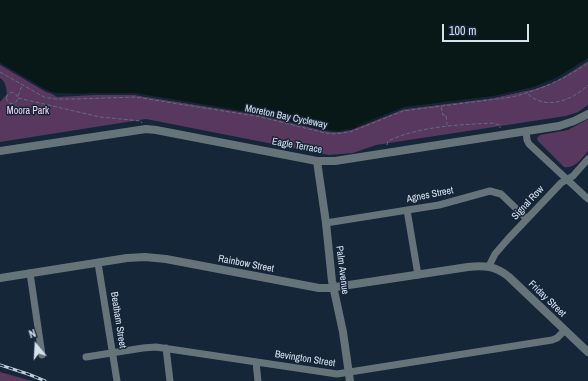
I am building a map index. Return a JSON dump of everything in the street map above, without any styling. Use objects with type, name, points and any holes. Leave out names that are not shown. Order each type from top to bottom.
[{"type":"street","name":"Eagle Terrace","points":[[0,151],[146,129],[317,161],[345,160],[564,124],[588,114]]},
{"type":"street","points":[[526,131],[529,144],[588,199]]},
{"type":"street","name":"Signal Row","points":[[489,266],[499,249],[527,219],[561,183],[573,176],[588,160]]},
{"type":"street","name":"Palm Avenue","points":[[317,161],[333,288],[343,332],[350,381]]},
{"type":"street","name":"Agnes Street","points":[[326,223],[448,203],[490,191],[501,194],[527,219]]},
{"type":"street","points":[[407,210],[418,275]]},
{"type":"street","name":"Rainbow Street","points":[[0,278],[136,257],[156,257],[319,288],[333,288],[473,267],[489,266]]},
{"type":"street","name":"Beatham Street","points":[[98,263],[117,381]]},
{"type":"street","name":"Friday Street","points":[[489,266],[501,271],[509,277],[588,352]]},
{"type":"street","points":[[30,273],[42,355]]},
{"type":"street","name":"Bevington Street","points":[[86,357],[150,348],[166,348],[332,374],[552,340],[557,338],[565,330]]},
{"type":"street","points":[[166,348],[170,381]]},
{"type":"street","points":[[256,362],[258,381]]},
{"type":"path","name":"Moreton Bay Cycleway","points":[[0,72],[44,97],[55,99],[135,97],[261,117],[334,134],[350,132],[403,112],[512,97],[528,93],[556,83],[588,63]]},
{"type":"path","points":[[22,85],[18,97],[14,103],[10,102],[7,99],[11,92],[15,93],[18,97],[100,117],[141,121],[142,125]]},
{"type":"path","points":[[528,93],[539,101],[553,103],[569,99],[582,91],[588,85]]},
{"type":"path","points":[[441,106],[443,115],[446,115],[448,126]]},
{"type":"path","points":[[387,146],[388,141],[400,136],[435,127],[492,123],[500,125],[500,128]]},
{"type":"green space","name":"Moora Park","points":[[588,60],[588,105],[578,112],[566,116],[376,145],[353,153],[329,155],[146,119],[0,142],[0,102],[7,94],[5,83],[0,78],[0,63],[57,97],[136,93],[406,108],[555,80]]},
{"type":"green space","points":[[588,119],[588,151],[575,165],[564,167],[538,141],[537,138],[540,135],[568,130]]},
{"type":"green space","points":[[0,372],[32,381],[0,381]]},
{"type":"shaded area","points":[[0,0],[588,0],[588,61],[557,80],[534,89],[493,98],[404,109],[351,130],[337,132],[325,131],[260,115],[135,95],[56,93],[46,90],[0,63]]},
{"type":"pier","points":[[588,58],[588,61],[563,77],[552,83],[534,89],[493,98],[404,109],[357,127],[356,126],[404,107],[493,96],[533,87],[556,78]]},
{"type":"pier","points":[[0,63],[46,90],[58,95],[46,92],[0,65]]},
{"type":"pier","points":[[93,93],[135,93],[261,114],[325,130],[339,131],[353,128],[342,132],[325,131],[260,115],[135,95],[68,95]]},
{"type":"railway","points":[[0,365],[45,381]]}]
